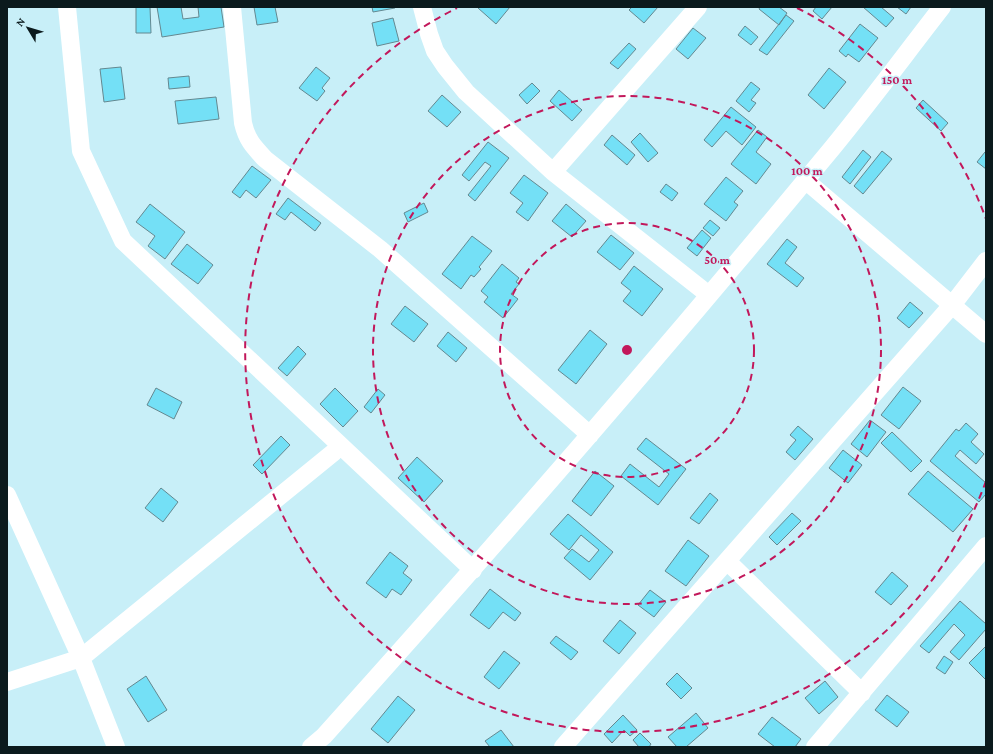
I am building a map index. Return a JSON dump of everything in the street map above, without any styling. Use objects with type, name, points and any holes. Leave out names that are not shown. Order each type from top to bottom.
[{"type":"street","points":[[67,7],[81,151],[123,241],[473,570]]},
{"type":"street","points":[[232,7],[243,123],[246,135],[252,145],[265,159],[380,250],[590,435]]},
{"type":"street","points":[[422,7],[431,40],[436,51],[445,66],[466,92],[553,172],[709,295]]},
{"type":"street","points":[[553,172],[698,7]]},
{"type":"street","points":[[323,743],[590,435],[709,295],[824,158],[942,7]]},
{"type":"street","points":[[805,180],[953,304],[986,334]]},
{"type":"street","points":[[563,747],[953,304],[986,261]]},
{"type":"street","points":[[7,682],[81,658],[334,452]]},
{"type":"street","points":[[7,494],[81,658],[116,747]]},
{"type":"street","points":[[815,747],[986,546]]},
{"type":"street","points":[[727,561],[862,693]]},
{"type":"building","points":[[136,7],[150,7],[151,33],[136,33]]},
{"type":"building","points":[[157,7],[181,7],[183,19],[199,17],[198,7],[221,7],[224,27],[162,37]]},
{"type":"building","points":[[254,7],[275,7],[278,22],[257,25]]},
{"type":"building","points":[[372,7],[394,7],[395,8],[373,12]]},
{"type":"building","points":[[510,7],[496,24],[478,8]]},
{"type":"building","points":[[632,7],[658,7],[644,23],[629,10]]},
{"type":"building","points":[[760,7],[779,7],[787,13],[779,25],[759,9]]},
{"type":"building","points":[[816,7],[832,7],[822,19],[813,11]]},
{"type":"building","points":[[863,7],[881,7],[894,18],[886,27]]},
{"type":"building","points":[[897,7],[911,7],[906,14]]},
{"type":"building","points":[[786,15],[794,21],[767,55],[759,50]]},
{"type":"building","points":[[393,18],[399,41],[377,46],[372,23]]},
{"type":"building","points":[[860,24],[878,38],[859,62],[848,54],[846,57],[839,51]]},
{"type":"building","points":[[745,26],[758,37],[751,45],[738,35]]},
{"type":"building","points":[[693,28],[706,38],[688,59],[676,49]]},
{"type":"building","points":[[629,43],[636,49],[618,69],[610,63]]},
{"type":"building","points":[[121,67],[125,99],[104,102],[100,69]]},
{"type":"building","points":[[316,67],[330,78],[322,88],[325,91],[317,101],[299,88]]},
{"type":"building","points":[[829,68],[846,82],[824,109],[808,95]]},
{"type":"building","points":[[189,76],[190,87],[169,89],[168,78]]},
{"type":"building","points":[[751,82],[760,89],[751,100],[756,103],[749,112],[736,101]]},
{"type":"building","points":[[532,83],[540,91],[527,104],[519,95]]},
{"type":"building","points":[[559,90],[582,110],[572,121],[550,101]]},
{"type":"building","points":[[442,95],[461,112],[447,127],[428,111]]},
{"type":"building","points":[[216,97],[219,119],[178,124],[175,101]]},
{"type":"building","points":[[923,100],[948,123],[941,131],[916,108]]},
{"type":"building","points":[[731,107],[756,127],[742,145],[726,131],[712,147],[704,140]]},
{"type":"building","points":[[758,130],[767,137],[756,152],[771,164],[756,184],[731,164]]},
{"type":"building","points":[[640,133],[658,153],[648,162],[631,142]]},
{"type":"building","points":[[612,135],[635,155],[627,165],[604,145]]},
{"type":"building","points":[[488,142],[509,158],[475,201],[468,195],[491,166],[485,162],[469,181],[462,175]]},
{"type":"building","points":[[863,150],[871,157],[850,184],[842,177]]},
{"type":"building","points":[[882,151],[892,159],[863,194],[854,186]]},
{"type":"building","points":[[985,152],[986,153],[986,169],[977,162]]},
{"type":"building","points":[[252,166],[271,180],[256,198],[246,190],[240,198],[232,192]]},
{"type":"building","points":[[524,175],[548,193],[528,221],[516,212],[523,203],[510,193]]},
{"type":"building","points":[[726,177],[743,191],[734,202],[738,205],[726,221],[704,204]]},
{"type":"building","points":[[666,184],[678,193],[672,201],[660,192]]},
{"type":"building","points":[[288,198],[321,223],[315,231],[291,212],[285,220],[276,214]]},
{"type":"building","points":[[424,203],[428,212],[408,222],[404,213]]},
{"type":"building","points":[[150,204],[185,232],[165,259],[148,246],[155,236],[136,222]]},
{"type":"building","points":[[566,204],[586,221],[572,237],[552,221]]},
{"type":"building","points":[[710,220],[720,228],[713,236],[703,228]]},
{"type":"building","points":[[702,230],[711,238],[697,256],[687,248]]},
{"type":"building","points":[[611,235],[634,253],[620,270],[597,252]]},
{"type":"building","points":[[472,236],[492,251],[479,267],[481,269],[474,277],[471,275],[461,289],[442,274]]},
{"type":"building","points":[[787,239],[797,247],[785,263],[804,278],[797,287],[767,264]]},
{"type":"building","points":[[187,244],[213,265],[198,284],[171,264]]},
{"type":"building","points":[[502,264],[519,278],[516,282],[519,284],[511,294],[518,299],[503,318],[484,302],[488,297],[481,291]]},
{"type":"building","points":[[634,266],[663,289],[642,316],[623,301],[631,291],[621,283]]},
{"type":"building","points":[[910,302],[923,313],[909,328],[897,318]]},
{"type":"building","points":[[405,306],[428,324],[414,342],[391,324]]},
{"type":"building","points":[[590,330],[607,344],[576,384],[558,370]]},
{"type":"building","points":[[448,332],[467,348],[456,362],[437,346]]},
{"type":"building","points":[[298,346],[306,354],[287,376],[278,368]]},
{"type":"building","points":[[903,387],[921,401],[899,429],[881,415]]},
{"type":"building","points":[[156,388],[182,402],[174,419],[147,405]]},
{"type":"building","points":[[335,388],[358,411],[343,427],[320,404]]},
{"type":"building","points":[[378,389],[385,395],[371,413],[364,407]]},
{"type":"building","points":[[870,420],[886,432],[867,457],[851,444]]},
{"type":"building","points":[[966,423],[978,434],[971,442],[984,454],[976,464],[960,450],[955,456],[986,483],[986,494],[979,502],[930,461],[956,429],[959,431]]},
{"type":"building","points":[[798,426],[813,439],[795,460],[786,452],[796,440],[790,435]]},
{"type":"building","points":[[892,432],[922,461],[911,472],[881,443]]},
{"type":"building","points":[[281,436],[290,445],[262,474],[253,465]]},
{"type":"building","points":[[646,438],[686,469],[658,505],[621,476],[630,464],[659,487],[669,474],[637,449]]},
{"type":"building","points":[[843,450],[862,465],[848,483],[829,468]]},
{"type":"building","points":[[417,457],[443,481],[424,502],[398,478]]},
{"type":"building","points":[[595,471],[614,486],[591,516],[572,501]]},
{"type":"building","points":[[928,471],[973,509],[953,532],[908,494]]},
{"type":"building","points":[[161,488],[178,502],[163,522],[145,508]]},
{"type":"building","points":[[710,493],[718,500],[699,524],[690,518]]},
{"type":"building","points":[[792,513],[801,521],[777,545],[769,537]]},
{"type":"building","points":[[568,514],[613,552],[590,580],[564,558],[572,549],[589,562],[599,550],[581,535],[569,550],[550,534]]},
{"type":"building","points":[[688,540],[709,556],[686,586],[665,571]]},
{"type":"building","points":[[390,552],[408,566],[403,573],[412,580],[401,595],[392,589],[386,598],[366,583]]},
{"type":"building","points":[[892,572],[908,586],[891,605],[875,592]]},
{"type":"building","points":[[490,589],[521,613],[515,621],[503,612],[489,629],[470,615]]},
{"type":"building","points":[[650,590],[666,602],[654,617],[638,605]]},
{"type":"building","points":[[960,601],[986,624],[986,629],[959,660],[950,652],[965,635],[954,624],[929,653],[920,646]]},
{"type":"building","points":[[620,620],[636,633],[619,654],[603,641]]},
{"type":"building","points":[[556,636],[578,652],[571,660],[550,643]]},
{"type":"building","points":[[986,646],[986,680],[969,663]]},
{"type":"building","points":[[504,651],[520,663],[499,689],[484,677]]},
{"type":"building","points":[[944,656],[953,662],[945,674],[936,668]]},
{"type":"building","points":[[677,673],[692,688],[681,699],[666,684]]},
{"type":"building","points":[[146,676],[167,710],[148,722],[127,689]]},
{"type":"building","points":[[825,681],[838,697],[819,714],[805,698]]},
{"type":"building","points":[[887,695],[909,712],[897,727],[875,710]]},
{"type":"building","points":[[398,696],[415,710],[388,743],[371,729]]},
{"type":"building","points":[[696,713],[708,728],[686,747],[677,747],[668,737]]},
{"type":"building","points":[[623,715],[637,730],[630,736],[624,730],[612,743],[604,734]]},
{"type":"building","points":[[772,717],[801,739],[795,747],[775,747],[758,734]]},
{"type":"building","points":[[501,730],[514,747],[490,747],[485,741]]},
{"type":"building","points":[[640,733],[651,744],[649,747],[639,747],[633,740]]}]
